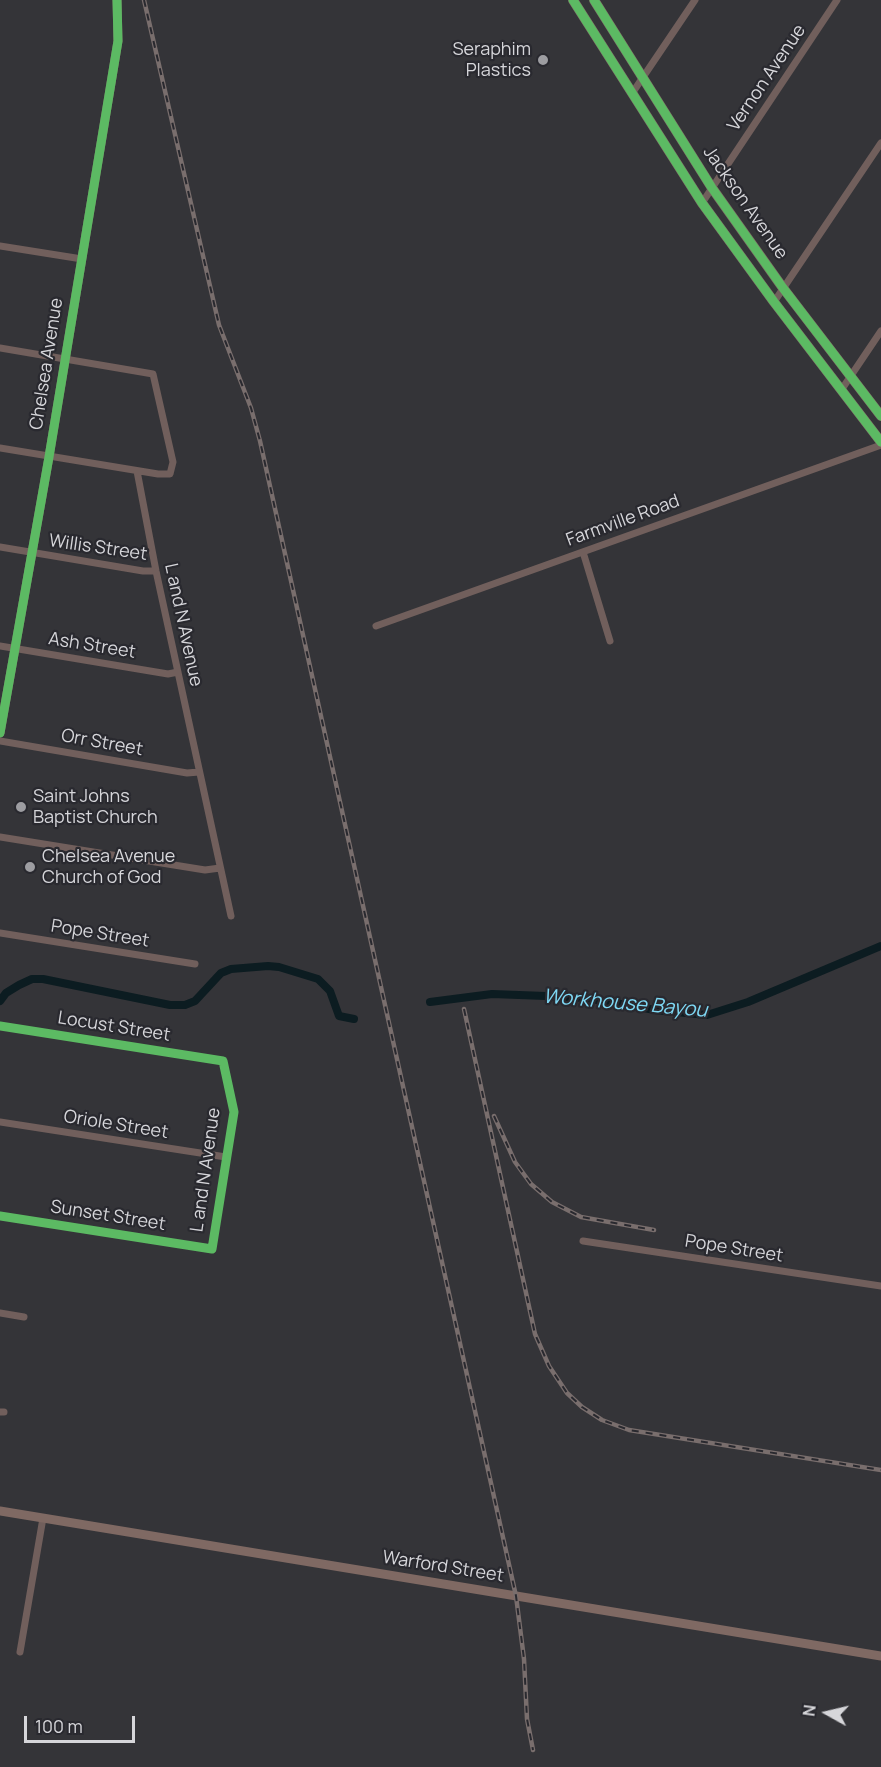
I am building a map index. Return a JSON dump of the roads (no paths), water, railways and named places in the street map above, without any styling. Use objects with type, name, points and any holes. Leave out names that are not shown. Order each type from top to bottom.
[{"type":"main road","name":"Chelsea Avenue","points":[[0,733],[49,457],[118,41],[117,0]]},
{"type":"main road","name":"Jackson Avenue","points":[[573,0],[702,203],[881,443]]},
{"type":"main road","name":"Jackson Avenue","points":[[594,0],[712,188],[783,288],[881,416]]},
{"type":"main road","name":"Warford Street","points":[[0,1511],[881,1656]]},
{"type":"street","points":[[633,92],[695,0]]},
{"type":"street","name":"Vernon Avenue","points":[[702,203],[837,0]]},
{"type":"street","points":[[774,302],[881,143]]},
{"type":"street","points":[[0,246],[82,260]]},
{"type":"street","points":[[842,389],[881,331]]},
{"type":"street","points":[[0,348],[153,374],[172,462],[170,474],[137,471],[0,448]]},
{"type":"street","name":"Farmville Road","points":[[376,626],[881,443]]},
{"type":"street","name":"L and N Avenue","points":[[137,471],[156,571],[231,916]]},
{"type":"street","name":"Willis Street","points":[[0,547],[142,571],[156,571]]},
{"type":"street","points":[[583,552],[610,641]]},
{"type":"street","name":"Ash Street","points":[[0,646],[168,674],[178,672]]},
{"type":"street","name":"Orr Street","points":[[0,741],[187,773],[199,772]]},
{"type":"street","points":[[0,837],[205,870],[220,868]]},
{"type":"street","name":"Pope Street","points":[[0,933],[195,964]]},
{"type":"street","name":"Locust Street","points":[[0,1026],[223,1061]]},
{"type":"street","name":"L and N Avenue","points":[[212,1249],[234,1112],[223,1061]]},
{"type":"street","name":"Oriole Street","points":[[0,1122],[226,1157]]},
{"type":"street","name":"Sunset Street","points":[[0,1216],[212,1249]]},
{"type":"street","name":"Pope Street","points":[[583,1241],[881,1286]]},
{"type":"street","points":[[0,1313],[24,1317]]},
{"type":"street","points":[[20,1652],[43,1518]]},
{"type":"waterway","name":"Workhouse Bayou","points":[[430,1002],[492,994],[546,996],[586,998],[655,1010],[707,1015],[748,1002],[881,946]]},
{"type":"waterway","name":"Workhouse Bayou","points":[[0,1001],[6,993],[19,985],[32,979],[43,979],[170,1005],[185,1005],[195,1001],[221,973],[231,969],[268,966],[279,967],[318,979],[330,991],[339,1016],[354,1019]]},
{"type":"railway","points":[[144,0],[219,325],[251,408],[260,441],[516,1596],[524,1659],[527,1719],[533,1750]]},
{"type":"railway","points":[[464,1009],[535,1334],[549,1366],[567,1393],[582,1407],[602,1420],[629,1430],[881,1470]]},
{"type":"railway","points":[[494,1116],[515,1162],[531,1184],[552,1202],[581,1217],[654,1230]]},
{"type":"place","name":"Seraphim Plastics","points":[[543,60]]},
{"type":"place","name":"Saint Johns Baptist Church","points":[[21,807]]},
{"type":"place","name":"Chelsea Avenue Church of God","points":[[30,867]]}]
